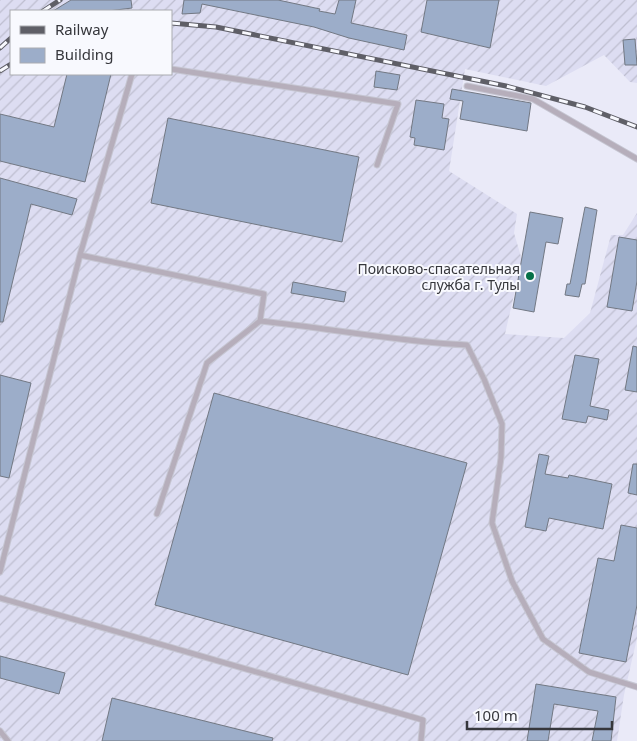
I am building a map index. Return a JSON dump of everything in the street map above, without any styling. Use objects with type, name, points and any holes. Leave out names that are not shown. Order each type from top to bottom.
[{"type":"lane","points":[[172,69],[398,104],[377,166]]},
{"type":"lane","points":[[0,572],[80,255],[132,75]]},
{"type":"lane","points":[[467,86],[533,99],[637,159]]},
{"type":"lane","points":[[80,255],[264,294],[260,321],[207,363],[158,514]]},
{"type":"lane","points":[[260,321],[327,328],[416,343],[467,345],[484,379],[502,424],[501,458],[492,523],[512,581],[543,639],[589,672],[637,687]]},
{"type":"lane","points":[[0,598],[423,720],[421,741]]},
{"type":"lane","points":[[0,731],[8,741]]},
{"type":"shaded area","points":[[0,0],[637,0],[637,83],[630,82],[604,55],[546,86],[465,69],[449,171],[517,214],[514,233],[522,260],[505,334],[564,338],[590,313],[611,235],[623,235],[637,213],[637,638],[624,695],[617,741],[0,741]]},
{"type":"building","points":[[71,0],[131,0],[132,8],[116,10],[55,10]]},
{"type":"building","points":[[184,0],[278,0],[335,14],[339,0],[356,0],[351,23],[407,35],[404,50],[349,38],[314,27],[202,4],[200,13],[182,14]]},
{"type":"building","points":[[427,0],[499,0],[490,48],[421,32]]},
{"type":"building","points":[[635,39],[637,65],[625,65],[623,40]]},
{"type":"building","points":[[376,71],[400,75],[397,90],[374,87]]},
{"type":"building","points":[[67,75],[111,75],[85,182],[0,161],[0,114],[54,127]]},
{"type":"building","points":[[452,89],[531,103],[527,131],[460,119],[463,101],[450,99]]},
{"type":"building","points":[[416,100],[444,104],[442,118],[449,119],[444,150],[414,145],[415,138],[410,137]]},
{"type":"building","points":[[168,118],[359,157],[342,242],[151,203]]},
{"type":"building","points":[[0,178],[77,199],[72,215],[31,204],[3,322],[0,322]]},
{"type":"building","points":[[585,207],[597,210],[585,284],[582,284],[579,297],[565,295],[567,284],[570,284]]},
{"type":"building","name":"Поисково-спасательная служба г. Тулы","points":[[530,212],[563,218],[558,244],[546,242],[534,312],[513,308]]},
{"type":"building","points":[[619,237],[637,240],[637,281],[632,311],[607,307]]},
{"type":"building","points":[[293,282],[346,292],[344,302],[291,293]]},
{"type":"building","points":[[633,346],[637,347],[637,392],[625,390]]},
{"type":"building","points":[[575,355],[599,359],[590,406],[609,410],[607,420],[588,416],[586,423],[562,419]]},
{"type":"building","points":[[0,375],[31,383],[9,478],[0,476]]},
{"type":"building","points":[[214,393],[467,463],[408,675],[155,605]]},
{"type":"building","points":[[539,454],[549,456],[545,474],[568,478],[569,475],[612,484],[603,529],[549,518],[546,531],[525,527]]},
{"type":"building","points":[[633,464],[637,464],[637,495],[628,493]]},
{"type":"building","points":[[621,525],[637,528],[637,605],[626,662],[579,653],[598,558],[614,561]]},
{"type":"building","points":[[0,656],[65,673],[59,694],[0,678]]},
{"type":"building","points":[[536,684],[616,697],[611,741],[592,741],[598,711],[554,704],[548,741],[527,741]]},
{"type":"building","points":[[112,698],[273,738],[272,741],[102,741]]},
{"type":"railway","points":[[45,10],[60,0]]},
{"type":"railway","points":[[172,23],[216,27],[506,86],[585,107],[637,127]]},
{"type":"railway","points":[[0,48],[10,39]]},
{"type":"railway","points":[[0,71],[10,65]]},
{"type":"place","name":"Поисково-спасательная служба г. Тулы","points":[[530,276]]}]
